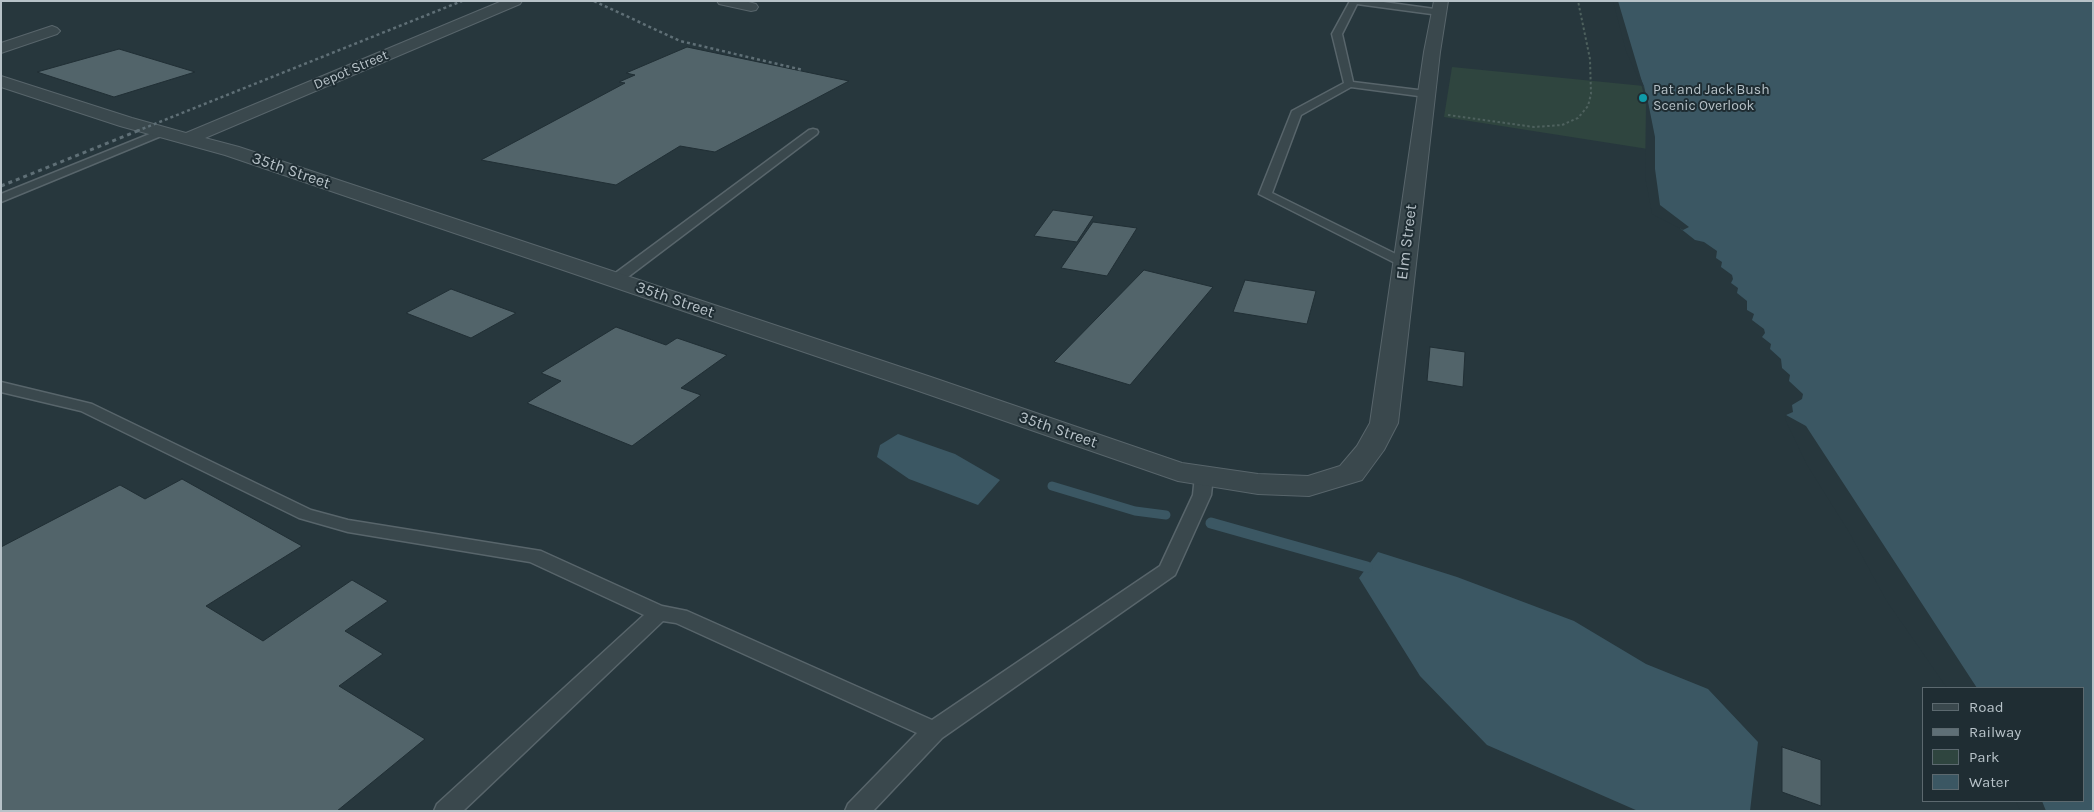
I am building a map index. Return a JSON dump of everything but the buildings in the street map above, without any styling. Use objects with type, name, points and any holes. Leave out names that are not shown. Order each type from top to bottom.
[{"type":"street","name":"Depot Street","points":[[187,139],[515,1]]},
{"type":"street","points":[[724,1],[751,7]]},
{"type":"street","name":"Elm Street","points":[[1351,473],[1370,450],[1384,423],[1426,94],[1440,6]]},
{"type":"street","points":[[1,48],[52,31]]},
{"type":"street","name":"35th Street","points":[[1,80],[162,132],[232,151],[922,383],[1178,472],[1258,484],[1309,486],[1351,473]]},
{"type":"lane","points":[[1349,84],[1337,34],[1354,1],[1440,6]]},
{"type":"lane","points":[[1404,264],[1265,194],[1296,113],[1349,84],[1426,94]]},
{"type":"lane","points":[[1,198],[162,132]]},
{"type":"lane","points":[[615,280],[813,132]]},
{"type":"lane","points":[[1,387],[86,407],[305,514],[348,526],[534,556],[659,613],[680,616],[934,731]]},
{"type":"lane","points":[[857,811],[934,731],[1168,570],[1202,495],[1204,476]]},
{"type":"lane","points":[[446,811],[659,613]]},
{"type":"path","points":[[1446,115],[1534,127],[1562,125],[1578,118],[1588,106],[1591,94],[1590,59],[1578,1]]},
{"type":"green space","points":[[1452,67],[1644,86],[1648,104],[1648,149],[1444,117]]},
{"type":"water","points":[[1616,1],[2093,1],[2093,811],[2023,811],[2018,802],[2084,802],[2084,687],[1949,687],[1810,464],[1786,415],[1793,412],[1792,405],[1802,399],[1803,394],[1789,381],[1790,375],[1782,368],[1781,359],[1770,349],[1771,344],[1762,337],[1765,333],[1764,329],[1752,320],[1754,314],[1747,310],[1747,301],[1737,293],[1738,288],[1731,283],[1732,275],[1721,267],[1722,262],[1716,258],[1717,251],[1704,242],[1695,240],[1676,225],[1655,213],[1647,176],[1648,104],[1644,86],[1628,51]]},
{"type":"water","points":[[898,434],[955,454],[1000,480],[978,505],[909,479],[877,457],[880,445]]},
{"type":"water","points":[[1378,552],[1457,577],[1574,621],[1646,664],[1708,689],[1758,742],[1750,811],[1638,811],[1487,745],[1420,676],[1359,578]]},
{"type":"pier","points":[[1613,1],[1618,1],[1648,102],[1655,137],[1655,169],[1660,205],[1689,227],[1683,230],[1652,214],[1645,176],[1646,104],[1642,87],[1626,51]]},
{"type":"pier","points":[[1786,415],[1806,426],[1976,687],[1946,687],[1886,600],[1849,532],[1807,465],[1785,419]]},
{"type":"pier","points":[[2016,802],[2042,802],[2046,811],[2020,811]]},
{"type":"waterway","points":[[1052,486],[1135,511],[1166,515]]},
{"type":"waterway","points":[[1213,524],[1211,523],[1367,567]]},
{"type":"railway","points":[[137,131],[462,1]]},
{"type":"railway","points":[[594,1],[680,41],[803,70]]},
{"type":"railway","points":[[1,186],[140,130]]},
{"type":"place","name":"Pat and Jack Bush Scenic Overlook","points":[[1643,98]]}]
